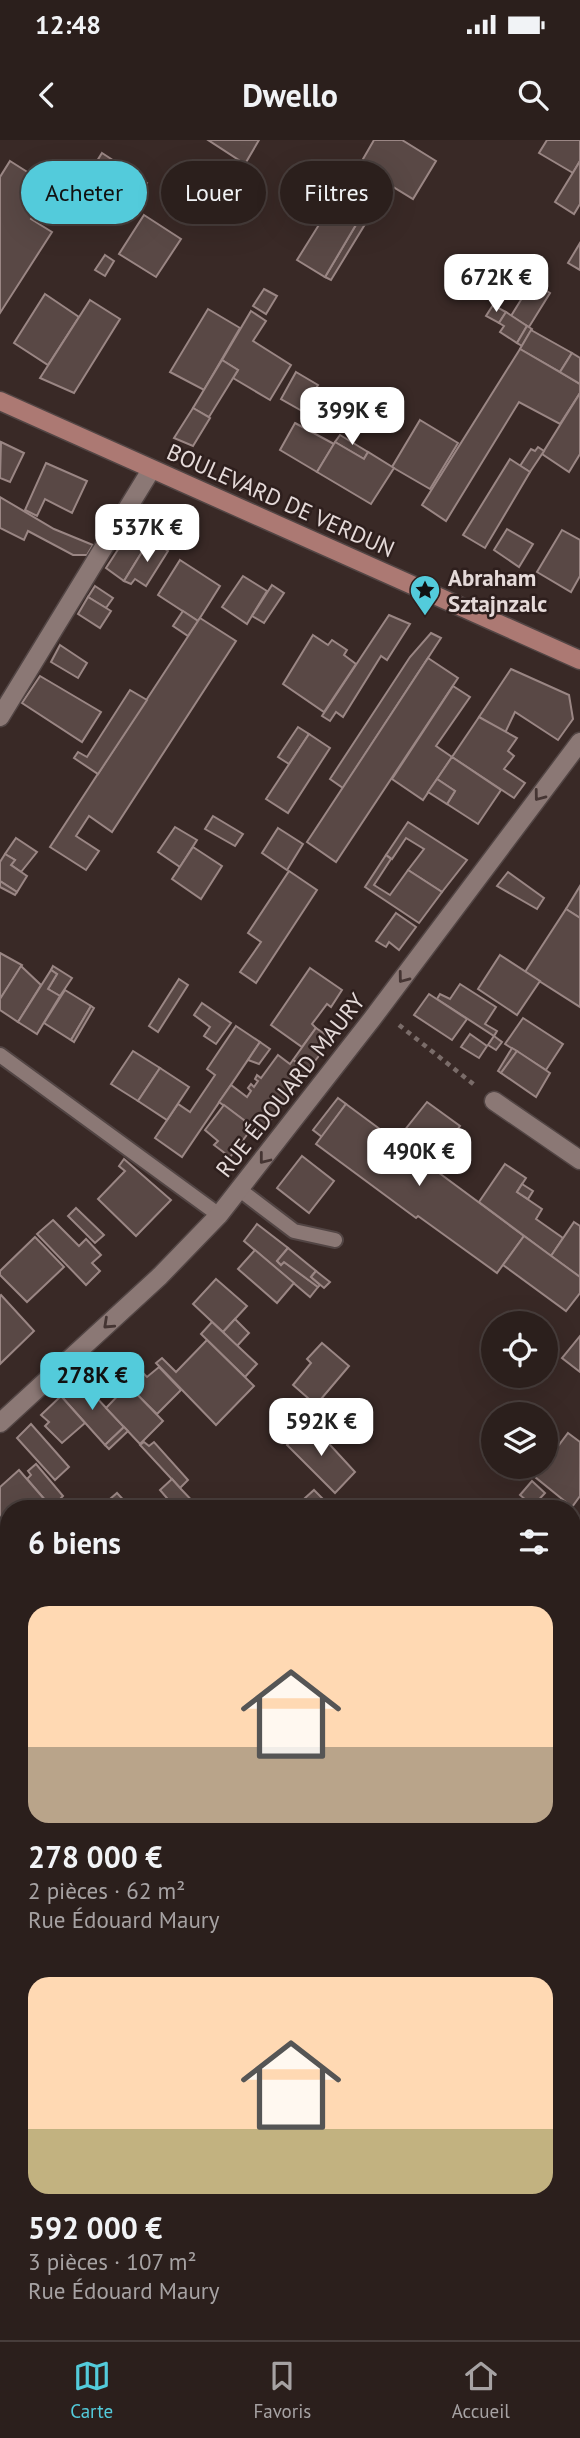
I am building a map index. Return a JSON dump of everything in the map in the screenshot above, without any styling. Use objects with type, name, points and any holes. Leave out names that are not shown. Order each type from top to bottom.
[{"type":"main road","name":"BOULEVARD DE VERDUN","points":[[0,401],[580,660]]},
{"type":"street","points":[[0,717],[151,470]]},
{"type":"street","name":"RUE ÉDOUARD MAURY","points":[[0,1423],[160,1276],[219,1215],[379,1010],[580,742]]},
{"type":"street","points":[[494,1101],[580,1160]]},
{"type":"lane","points":[[0,1055],[219,1215]]},
{"type":"lane","points":[[240,1190],[294,1231],[335,1240]]},
{"type":"path","points":[[379,1010],[494,1101]]},
{"type":"building","points":[[208,140],[259,140],[247,161],[240,161]]},
{"type":"building","points":[[374,140],[402,140],[436,161],[413,199],[393,187],[393,161],[362,161]]},
{"type":"building","points":[[547,140],[580,140],[580,161],[573,173],[539,153]]},
{"type":"building","points":[[102,153],[114,161],[97,161]]},
{"type":"building","points":[[10,161],[21,168],[21,224],[39,224],[52,232],[0,313],[0,177]]},
{"type":"building","points":[[580,161],[580,204],[574,214],[555,202]]},
{"type":"building","points":[[147,217],[181,239],[156,277],[119,254],[138,224],[147,224]]},
{"type":"building","points":[[319,224],[356,224],[325,277],[297,260]]},
{"type":"building","points":[[356,224],[365,224],[331,280],[325,277]]},
{"type":"building","points":[[580,243],[580,270],[568,263]]},
{"type":"building","points":[[105,255],[114,261],[105,276],[95,270]]},
{"type":"building","points":[[532,282],[550,293],[529,327],[511,316]]},
{"type":"building","points":[[264,289],[277,296],[266,314],[253,306]]},
{"type":"building","points":[[45,294],[79,317],[48,365],[14,343]]},
{"type":"building","points":[[90,300],[120,319],[74,393],[40,378]]},
{"type":"building","points":[[493,305],[506,312],[499,323],[486,316]]},
{"type":"building","points":[[208,309],[240,328],[204,390],[170,372]]},
{"type":"building","points":[[251,311],[266,321],[253,341],[291,365],[270,400],[233,378],[238,370],[222,360]]},
{"type":"building","points":[[506,312],[527,326],[517,343],[500,332],[504,326],[499,323]]},
{"type":"building","points":[[527,326],[532,329],[522,346],[517,343]]},
{"type":"building","points":[[531,330],[572,353],[560,372],[520,349]]},
{"type":"building","points":[[520,349],[580,384],[580,393],[560,424],[519,402],[446,521],[422,505]]},
{"type":"building","points":[[572,353],[580,358],[580,384],[560,372]]},
{"type":"building","points":[[222,360],[238,370],[209,417],[193,408]]},
{"type":"building","points":[[296,372],[318,385],[302,411],[281,399]]},
{"type":"building","points":[[580,393],[580,454],[569,472],[542,454]]},
{"type":"building","points":[[193,408],[210,418],[193,446],[174,438]]},
{"type":"building","points":[[420,420],[458,443],[430,489],[392,467]]},
{"type":"building","points":[[295,423],[334,444],[317,472],[280,450]]},
{"type":"building","points":[[340,435],[368,452],[364,459],[335,442]]},
{"type":"building","points":[[1,442],[24,453],[10,482],[0,478]]},
{"type":"building","points":[[335,442],[364,459],[368,452],[394,468],[371,504],[317,472]]},
{"type":"building","points":[[538,447],[544,451],[530,472],[520,466],[531,449],[535,451]]},
{"type":"building","points":[[510,459],[530,472],[485,548],[463,535]]},
{"type":"building","points":[[46,463],[87,481],[72,513],[45,499],[37,516],[25,510]]},
{"type":"building","points":[[0,497],[54,529],[93,545],[87,555],[73,555],[28,531],[24,540],[0,528]]},
{"type":"building","points":[[132,528],[150,539],[124,581],[106,568]]},
{"type":"building","points":[[507,529],[533,544],[519,567],[494,550]]},
{"type":"building","points":[[562,530],[580,540],[580,576],[571,592],[537,572]]},
{"type":"building","points":[[150,539],[168,551],[146,586],[135,579],[131,584],[124,581]]},
{"type":"building","points":[[180,560],[220,586],[198,621],[158,595]]},
{"type":"building","points":[[243,576],[267,591],[247,624],[222,607]]},
{"type":"building","points":[[272,585],[284,593],[264,623],[252,616]]},
{"type":"building","points":[[95,586],[113,598],[106,608],[88,597]]},
{"type":"building","points":[[88,597],[111,611],[100,628],[78,614]]},
{"type":"building","points":[[183,611],[198,621],[188,636],[173,626]]},
{"type":"building","points":[[389,615],[410,624],[387,660],[381,656],[343,717],[336,712],[330,721],[322,716]]},
{"type":"building","points":[[200,618],[236,641],[112,832],[89,816],[76,836],[99,851],[86,870],[50,847]]},
{"type":"building","points":[[431,633],[441,638],[343,788],[330,779],[410,657]]},
{"type":"building","points":[[313,635],[328,645],[332,640],[347,650],[344,655],[356,664],[324,712],[283,684]]},
{"type":"building","points":[[60,645],[87,663],[78,678],[51,662]]},
{"type":"building","points":[[428,658],[458,678],[336,862],[307,842]]},
{"type":"building","points":[[511,669],[569,695],[573,719],[558,740],[515,712],[505,733],[479,717]]},
{"type":"building","points":[[40,676],[101,712],[82,742],[22,703]]},
{"type":"building","points":[[453,686],[470,697],[436,746],[452,757],[423,800],[392,779]]},
{"type":"building","points":[[130,690],[147,700],[98,774],[74,758],[78,752],[87,757]]},
{"type":"building","points":[[479,717],[517,738],[508,751],[514,756],[504,769],[525,783],[514,798],[452,757]]},
{"type":"building","points":[[298,727],[309,734],[289,764],[278,757]]},
{"type":"building","points":[[309,734],[330,748],[288,813],[266,799]]},
{"type":"building","points":[[452,757],[501,790],[478,824],[447,804],[455,791],[437,779]]},
{"type":"building","points":[[437,779],[455,791],[447,804],[428,792]]},
{"type":"building","points":[[213,816],[243,834],[235,846],[205,829]]},
{"type":"building","points":[[408,822],[467,860],[442,892],[408,870],[424,849],[406,838],[392,859],[386,855]]},
{"type":"building","points":[[175,827],[197,840],[180,867],[158,852]]},
{"type":"building","points":[[278,828],[303,844],[287,870],[262,853]]},
{"type":"building","points":[[16,838],[37,852],[21,872],[11,865],[15,860],[5,854]]},
{"type":"building","points":[[193,847],[222,866],[201,899],[172,879]]},
{"type":"building","points":[[5,854],[15,860],[11,865],[27,876],[17,892],[0,881],[0,862]]},
{"type":"building","points":[[386,855],[391,859],[374,885],[390,895],[408,870],[442,892],[419,923],[365,887]]},
{"type":"building","points":[[289,871],[317,890],[256,983],[240,972],[261,942],[248,933]]},
{"type":"building","points":[[508,872],[544,898],[537,909],[497,886]]},
{"type":"building","points":[[0,881],[17,892],[15,895],[0,887]]},
{"type":"building","points":[[580,886],[580,918],[566,909]]},
{"type":"building","points":[[566,909],[580,918],[580,1007],[525,972]]},
{"type":"building","points":[[396,913],[416,927],[399,950],[389,942],[386,947],[376,941]]},
{"type":"building","points":[[0,953],[22,965],[0,999]]},
{"type":"building","points":[[500,955],[540,981],[517,1015],[478,989]]},
{"type":"building","points":[[21,966],[41,985],[18,1022],[0,1010],[0,999]]},
{"type":"building","points":[[53,966],[72,978],[60,996],[48,989],[57,974],[51,970]]},
{"type":"building","points":[[310,968],[342,990],[331,1007],[327,1004],[312,1024],[316,1028],[302,1047],[271,1025]]},
{"type":"building","points":[[51,970],[57,974],[48,989],[60,996],[37,1034],[18,1022]]},
{"type":"building","points":[[179,979],[188,985],[158,1032],[149,1026]]},
{"type":"building","points":[[460,984],[496,1007],[485,1024],[497,1031],[494,1036],[437,999],[440,994],[450,999]]},
{"type":"building","points":[[65,990],[91,1006],[71,1040],[44,1023]]},
{"type":"building","points":[[429,994],[467,1019],[452,1040],[414,1015]]},
{"type":"building","points":[[202,1003],[231,1023],[216,1044],[204,1036],[210,1027],[194,1015]]},
{"type":"building","points":[[91,1006],[94,1008],[74,1042],[71,1040]]},
{"type":"building","points":[[523,1018],[563,1044],[546,1070],[505,1044]]},
{"type":"building","points":[[236,1026],[260,1042],[182,1157],[155,1138],[178,1104],[190,1112],[215,1075],[207,1069]]},
{"type":"building","points":[[316,1028],[332,1039],[308,1070],[293,1060]]},
{"type":"building","points":[[470,1034],[487,1046],[479,1058],[461,1047]]},
{"type":"building","points":[[494,1036],[502,1042],[496,1050],[488,1045]]},
{"type":"building","points":[[260,1042],[270,1049],[259,1064],[248,1060]]},
{"type":"building","points":[[512,1048],[517,1051],[501,1073],[498,1071]]},
{"type":"building","points":[[133,1051],[160,1068],[138,1101],[111,1084]]},
{"type":"building","points":[[517,1051],[550,1073],[536,1097],[501,1073]]},
{"type":"building","points":[[278,1055],[290,1064],[293,1060],[308,1070],[261,1133],[219,1102],[231,1085],[247,1097],[251,1091],[248,1088],[251,1084],[254,1087],[258,1081],[255,1079],[257,1075],[261,1078]]},
{"type":"building","points":[[160,1068],[189,1087],[167,1120],[138,1101]]},
{"type":"building","points":[[338,1098],[346,1104],[322,1137],[313,1130]]},
{"type":"building","points":[[427,1102],[460,1126],[430,1166],[396,1141]]},
{"type":"building","points":[[346,1104],[524,1236],[497,1273],[418,1216],[416,1218],[316,1144]]},
{"type":"building","points":[[224,1105],[253,1127],[230,1157],[214,1145],[218,1141],[205,1130]]},
{"type":"building","points":[[302,1156],[334,1181],[309,1213],[277,1188]]},
{"type":"building","points":[[124,1159],[171,1200],[136,1236],[98,1199],[125,1171],[119,1166]]},
{"type":"building","points":[[505,1164],[526,1178],[517,1192],[542,1209],[536,1219],[563,1238],[551,1256],[479,1202]]},
{"type":"building","points":[[522,1184],[533,1191],[528,1199],[517,1192]]},
{"type":"building","points":[[76,1208],[104,1235],[95,1243],[68,1216]]},
{"type":"building","points":[[53,1220],[79,1246],[86,1239],[101,1255],[92,1263],[100,1271],[86,1285],[37,1234]]},
{"type":"building","points":[[574,1222],[580,1226],[580,1277],[551,1256]]},
{"type":"building","points":[[257,1224],[288,1248],[277,1261],[281,1265],[284,1262],[318,1287],[310,1297],[244,1241]]},
{"type":"building","points":[[524,1236],[580,1277],[580,1293],[566,1311],[503,1265]]},
{"type":"building","points":[[35,1237],[64,1267],[27,1302],[0,1275],[0,1271]]},
{"type":"building","points":[[288,1248],[316,1271],[311,1277],[320,1285],[318,1287],[284,1262],[281,1265],[277,1261]]},
{"type":"building","points":[[255,1250],[294,1283],[277,1303],[238,1269]]},
{"type":"building","points":[[316,1271],[330,1282],[324,1288],[311,1277]]},
{"type":"building","points":[[216,1279],[247,1306],[223,1332],[193,1304]]},
{"type":"building","points":[[0,1296],[34,1331],[0,1364]]},
{"type":"building","points":[[235,1319],[249,1333],[237,1346],[223,1332]]},
{"type":"building","points":[[212,1322],[257,1364],[245,1377],[201,1334]]},
{"type":"building","points":[[580,1336],[580,1372],[562,1358]]},
{"type":"building","points":[[207,1340],[254,1386],[216,1425],[156,1363],[162,1358],[176,1372]]},
{"type":"building","points":[[322,1343],[349,1366],[316,1405],[293,1385],[311,1363],[307,1359]]},
{"type":"building","points":[[159,1367],[181,1390],[157,1414],[127,1385],[141,1371],[147,1377]]},
{"type":"building","points":[[79,1379],[124,1427],[105,1445],[61,1396]]},
{"type":"building","points":[[128,1385],[163,1421],[140,1444],[106,1408]]},
{"type":"building","points":[[61,1396],[85,1423],[62,1443],[45,1426],[49,1422],[41,1415]]},
{"type":"building","points":[[288,1418],[297,1427],[282,1443],[273,1434]]},
{"type":"building","points":[[309,1422],[355,1472],[335,1493],[287,1445]]},
{"type":"building","points":[[31,1424],[69,1467],[55,1480],[17,1438]]},
{"type":"building","points":[[124,1427],[128,1431],[109,1449],[105,1445]]},
{"type":"building","points":[[568,1433],[580,1442],[580,1496],[577,1500],[563,1500],[537,1479],[558,1479],[558,1446]]},
{"type":"building","points":[[144,1442],[149,1446],[154,1442],[188,1480],[180,1488],[140,1445]]},
{"type":"building","points":[[36,1464],[63,1496],[59,1500],[45,1500],[27,1479],[31,1475],[28,1471]]},
{"type":"building","points":[[19,1470],[45,1500],[0,1500],[0,1487]]},
{"type":"building","points":[[172,1479],[192,1500],[169,1500],[160,1490]]},
{"type":"building","points":[[532,1481],[545,1493],[539,1500],[526,1500],[520,1495]]},
{"type":"building","points":[[314,1490],[324,1500],[303,1500]]},
{"type":"building","points":[[117,1493],[124,1500],[109,1500]]},
{"type":"place","name":"Abraham Sztajnzalc","points":[[425,617]]}]
